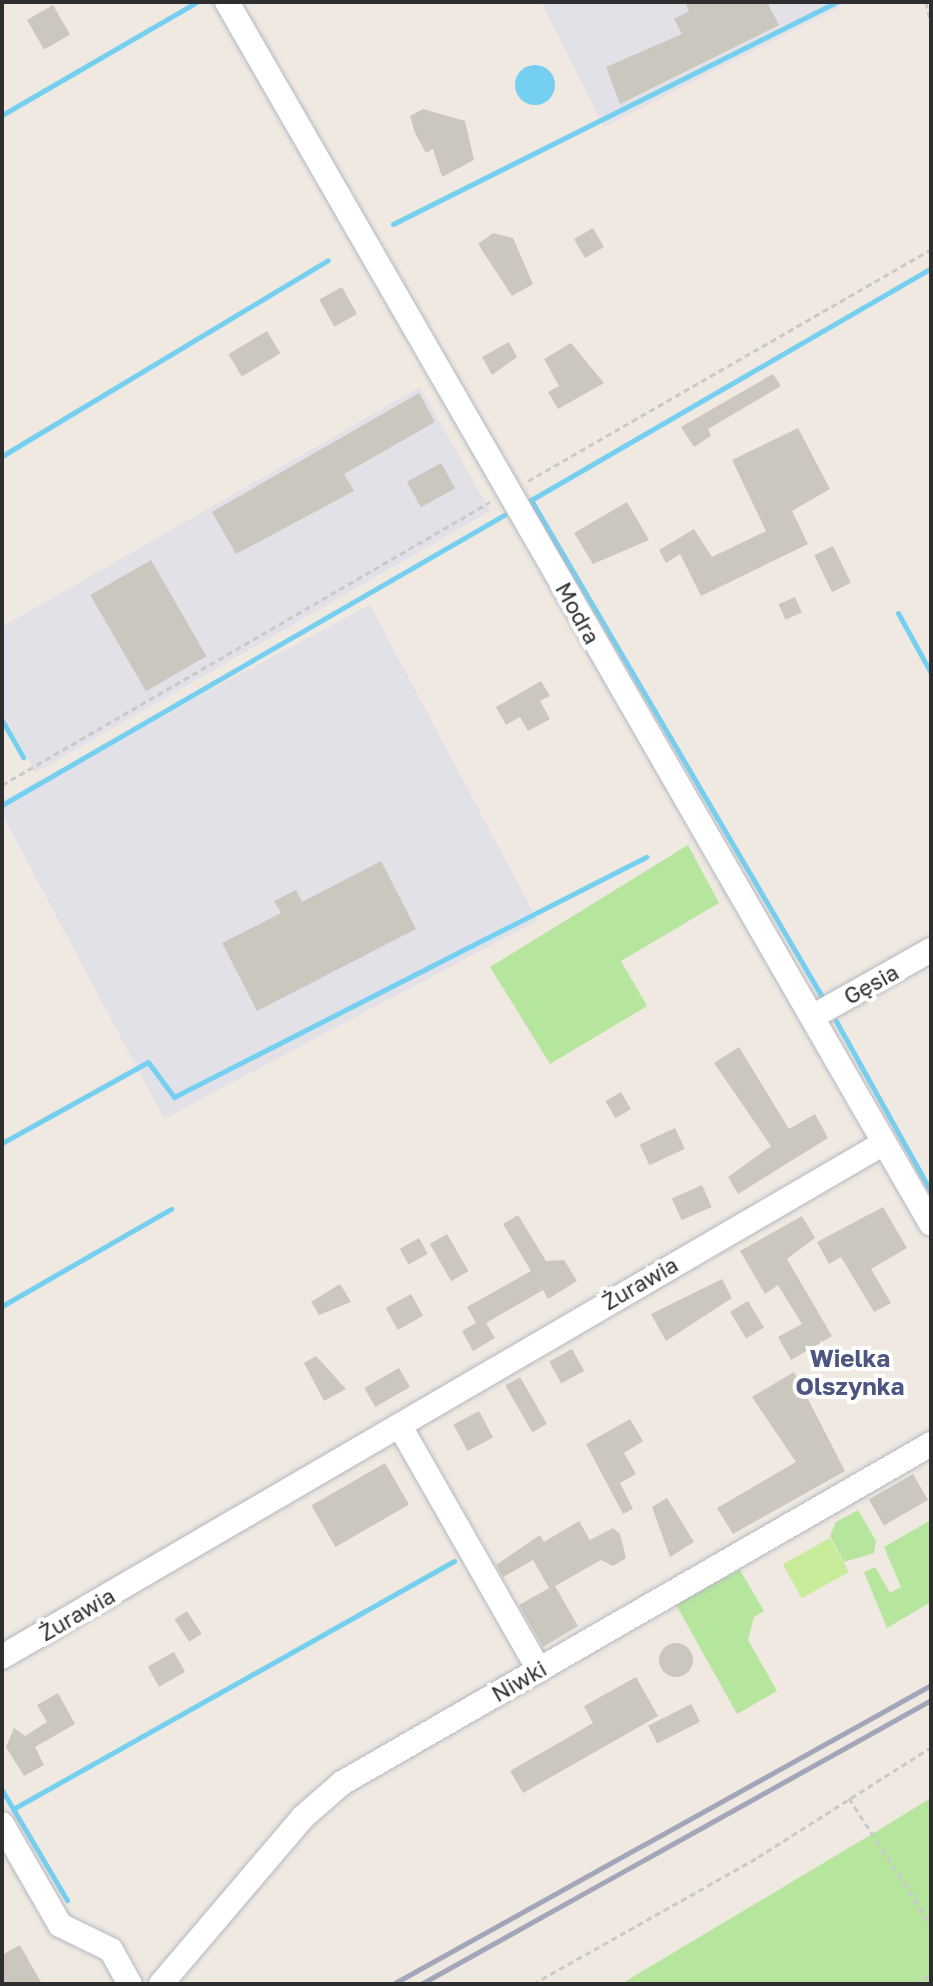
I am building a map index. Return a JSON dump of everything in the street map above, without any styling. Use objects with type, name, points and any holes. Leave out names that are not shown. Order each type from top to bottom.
[{"type":"street","name":"Modra","points":[[227,2],[931,1224]]},
{"type":"street","name":"Gęsia","points":[[812,1017],[931,950]]},
{"type":"street","name":"Żurawia","points":[[2,1657],[401,1428],[409,1415],[884,1143]]},
{"type":"street","points":[[401,1428],[539,1670]]},
{"type":"street","name":"Niwki","points":[[161,1984],[319,1800],[931,1444]]},
{"type":"street","points":[[2,1824],[60,1925],[111,1950],[130,1984]]},
{"type":"path","points":[[926,2],[931,24]]},
{"type":"path","points":[[2,785],[931,249]]},
{"type":"path","points":[[533,1984],[931,1747]]},
{"type":"path","points":[[849,1798],[931,1925]]},
{"type":"path","points":[[915,1984],[931,1974]]},
{"type":"shaded area","points":[[541,2],[849,2],[604,127]]},
{"type":"shaded area","points":[[420,387],[490,511],[35,773],[2,711],[2,627]]},
{"type":"shaded area","points":[[370,605],[538,920],[164,1119],[2,814],[2,801]]},
{"type":"green space","points":[[688,845],[719,903],[621,961],[647,1006],[550,1064],[490,967]]},
{"type":"green space","points":[[858,1510],[876,1541],[874,1553],[844,1562],[830,1536],[836,1522]]},
{"type":"green space","points":[[931,1520],[931,1602],[887,1628],[864,1572],[875,1567],[890,1593],[901,1587],[884,1547]]},
{"type":"green space","points":[[830,1538],[849,1572],[802,1598],[783,1564]]},
{"type":"green space","points":[[740,1570],[764,1611],[754,1617],[748,1640],[777,1691],[737,1714],[675,1603]]},
{"type":"green space","points":[[931,1798],[931,1984],[621,1984],[872,1834]]},
{"type":"water","points":[[535,65],[549,71],[555,85],[549,99],[535,105],[521,99],[515,85],[521,71]]},
{"type":"building","points":[[685,2],[767,2],[779,25],[620,104],[606,67],[682,34],[674,19],[689,11]]},
{"type":"building","points":[[53,5],[70,34],[44,49],[27,20]]},
{"type":"building","points":[[423,109],[465,121],[474,160],[442,177],[433,149],[426,153],[410,116]]},
{"type":"building","points":[[593,228],[604,247],[585,258],[574,239]]},
{"type":"building","points":[[493,233],[513,238],[533,284],[512,296],[478,244]]},
{"type":"building","points":[[342,287],[357,314],[334,327],[319,300]]},
{"type":"building","points":[[267,331],[280,353],[242,376],[228,354]]},
{"type":"building","points":[[509,342],[517,357],[492,375],[482,357]]},
{"type":"building","points":[[571,343],[604,383],[558,409],[548,392],[559,386],[544,359]]},
{"type":"building","points":[[773,374],[781,386],[708,429],[711,436],[694,447],[681,427]]},
{"type":"building","points":[[419,393],[435,422],[344,474],[354,491],[236,554],[212,512]]},
{"type":"building","points":[[798,428],[830,489],[792,511],[808,544],[701,596],[680,554],[666,563],[659,550],[694,529],[712,557],[766,531],[732,460]]},
{"type":"building","points":[[441,463],[455,488],[421,507],[407,482]]},
{"type":"building","points":[[627,502],[649,540],[593,564],[574,533]]},
{"type":"building","points":[[833,546],[851,583],[832,592],[814,555]]},
{"type":"building","points":[[151,560],[206,656],[146,691],[90,595]]},
{"type":"building","points":[[795,597],[802,613],[785,620],[779,604]]},
{"type":"building","points":[[541,681],[550,696],[540,701],[550,719],[528,731],[520,717],[506,725],[496,707]]},
{"type":"building","points":[[381,861],[416,929],[257,1011],[222,943],[281,913],[274,901],[296,890],[302,902]]},
{"type":"building","points":[[739,1047],[789,1129],[815,1114],[828,1138],[738,1194],[728,1177],[771,1146],[714,1063]]},
{"type":"building","points":[[621,1092],[631,1109],[615,1118],[605,1101]]},
{"type":"building","points":[[675,1128],[685,1149],[649,1165],[640,1144]]},
{"type":"building","points":[[702,1185],[712,1207],[682,1220],[672,1198]]},
{"type":"building","points":[[883,1207],[907,1248],[871,1269],[891,1303],[874,1312],[841,1257],[829,1264],[817,1242]]},
{"type":"building","points":[[518,1215],[546,1261],[564,1260],[577,1281],[548,1299],[543,1290],[486,1323],[495,1338],[473,1351],[462,1331],[476,1323],[467,1307],[531,1271],[503,1224]]},
{"type":"building","points":[[802,1216],[815,1238],[787,1259],[832,1336],[791,1360],[778,1337],[802,1324],[778,1285],[765,1294],[740,1251]]},
{"type":"building","points":[[447,1234],[468,1271],[451,1281],[430,1244]]},
{"type":"building","points":[[419,1238],[428,1254],[408,1264],[400,1249]]},
{"type":"building","points":[[722,1279],[732,1298],[666,1341],[651,1314]]},
{"type":"building","points":[[340,1284],[351,1302],[319,1315],[311,1302]]},
{"type":"building","points":[[411,1294],[423,1316],[398,1330],[386,1308]]},
{"type":"building","points":[[748,1301],[764,1328],[746,1338],[730,1312]]},
{"type":"building","points":[[572,1349],[584,1371],[561,1383],[549,1362]]},
{"type":"building","points":[[316,1356],[346,1389],[324,1401],[304,1363]]},
{"type":"building","points":[[399,1368],[410,1387],[375,1407],[364,1388]]},
{"type":"building","points":[[794,1372],[845,1471],[733,1534],[717,1508],[796,1462],[752,1397]]},
{"type":"building","points":[[520,1377],[547,1424],[532,1432],[505,1386]]},
{"type":"building","points":[[479,1411],[493,1437],[467,1451],[453,1425]]},
{"type":"building","points":[[630,1419],[643,1441],[624,1453],[636,1474],[620,1483],[633,1509],[623,1514],[586,1444]]},
{"type":"building","points":[[385,1463],[409,1505],[335,1547],[311,1506]]},
{"type":"building","points":[[913,1474],[928,1500],[884,1525],[869,1500]]},
{"type":"building","points":[[667,1498],[694,1542],[670,1557],[652,1507]]},
{"type":"building","points":[[579,1521],[590,1540],[613,1528],[620,1534],[626,1558],[613,1566],[601,1560],[555,1586],[578,1626],[543,1647],[519,1605],[549,1588],[533,1560],[503,1577],[496,1565],[540,1535],[544,1542]]},
{"type":"building","points":[[187,1611],[202,1634],[189,1642],[174,1619]]},
{"type":"building","points":[[676,1643],[688,1648],[693,1660],[688,1672],[676,1677],[664,1672],[659,1660],[664,1648]]},
{"type":"building","points":[[174,1652],[185,1672],[159,1687],[148,1667]]},
{"type":"building","points":[[636,1677],[658,1716],[523,1793],[510,1771],[593,1723],[584,1706]]},
{"type":"building","points":[[58,1693],[75,1724],[35,1747],[44,1765],[24,1776],[6,1747],[14,1728],[25,1736],[47,1722],[37,1705]]},
{"type":"building","points":[[691,1704],[700,1722],[657,1744],[648,1726]]},
{"type":"building","points":[[20,1945],[42,1984],[2,1984],[2,1955]]},
{"type":"waterway","points":[[2,115],[197,2]]},
{"type":"waterway","points":[[393,224],[837,2]]},
{"type":"waterway","points":[[2,456],[328,260]]},
{"type":"waterway","points":[[824,1000],[531,500],[931,268]]},
{"type":"waterway","points":[[2,805],[504,515]]},
{"type":"waterway","points":[[898,613],[931,673]]},
{"type":"waterway","points":[[2,720],[23,757]]},
{"type":"waterway","points":[[2,1143],[148,1062],[174,1097],[646,857]]},
{"type":"waterway","points":[[836,1021],[931,1192]]},
{"type":"waterway","points":[[2,1306],[171,1209]]},
{"type":"waterway","points":[[13,1809],[454,1561]]},
{"type":"waterway","points":[[2,1790],[67,1900]]},
{"type":"railway","points":[[393,1984],[931,1685]]},
{"type":"railway","points":[[421,1984],[931,1700]]},
{"type":"district","name":"Wielka Olszynka","points":[[850,1372]]}]
